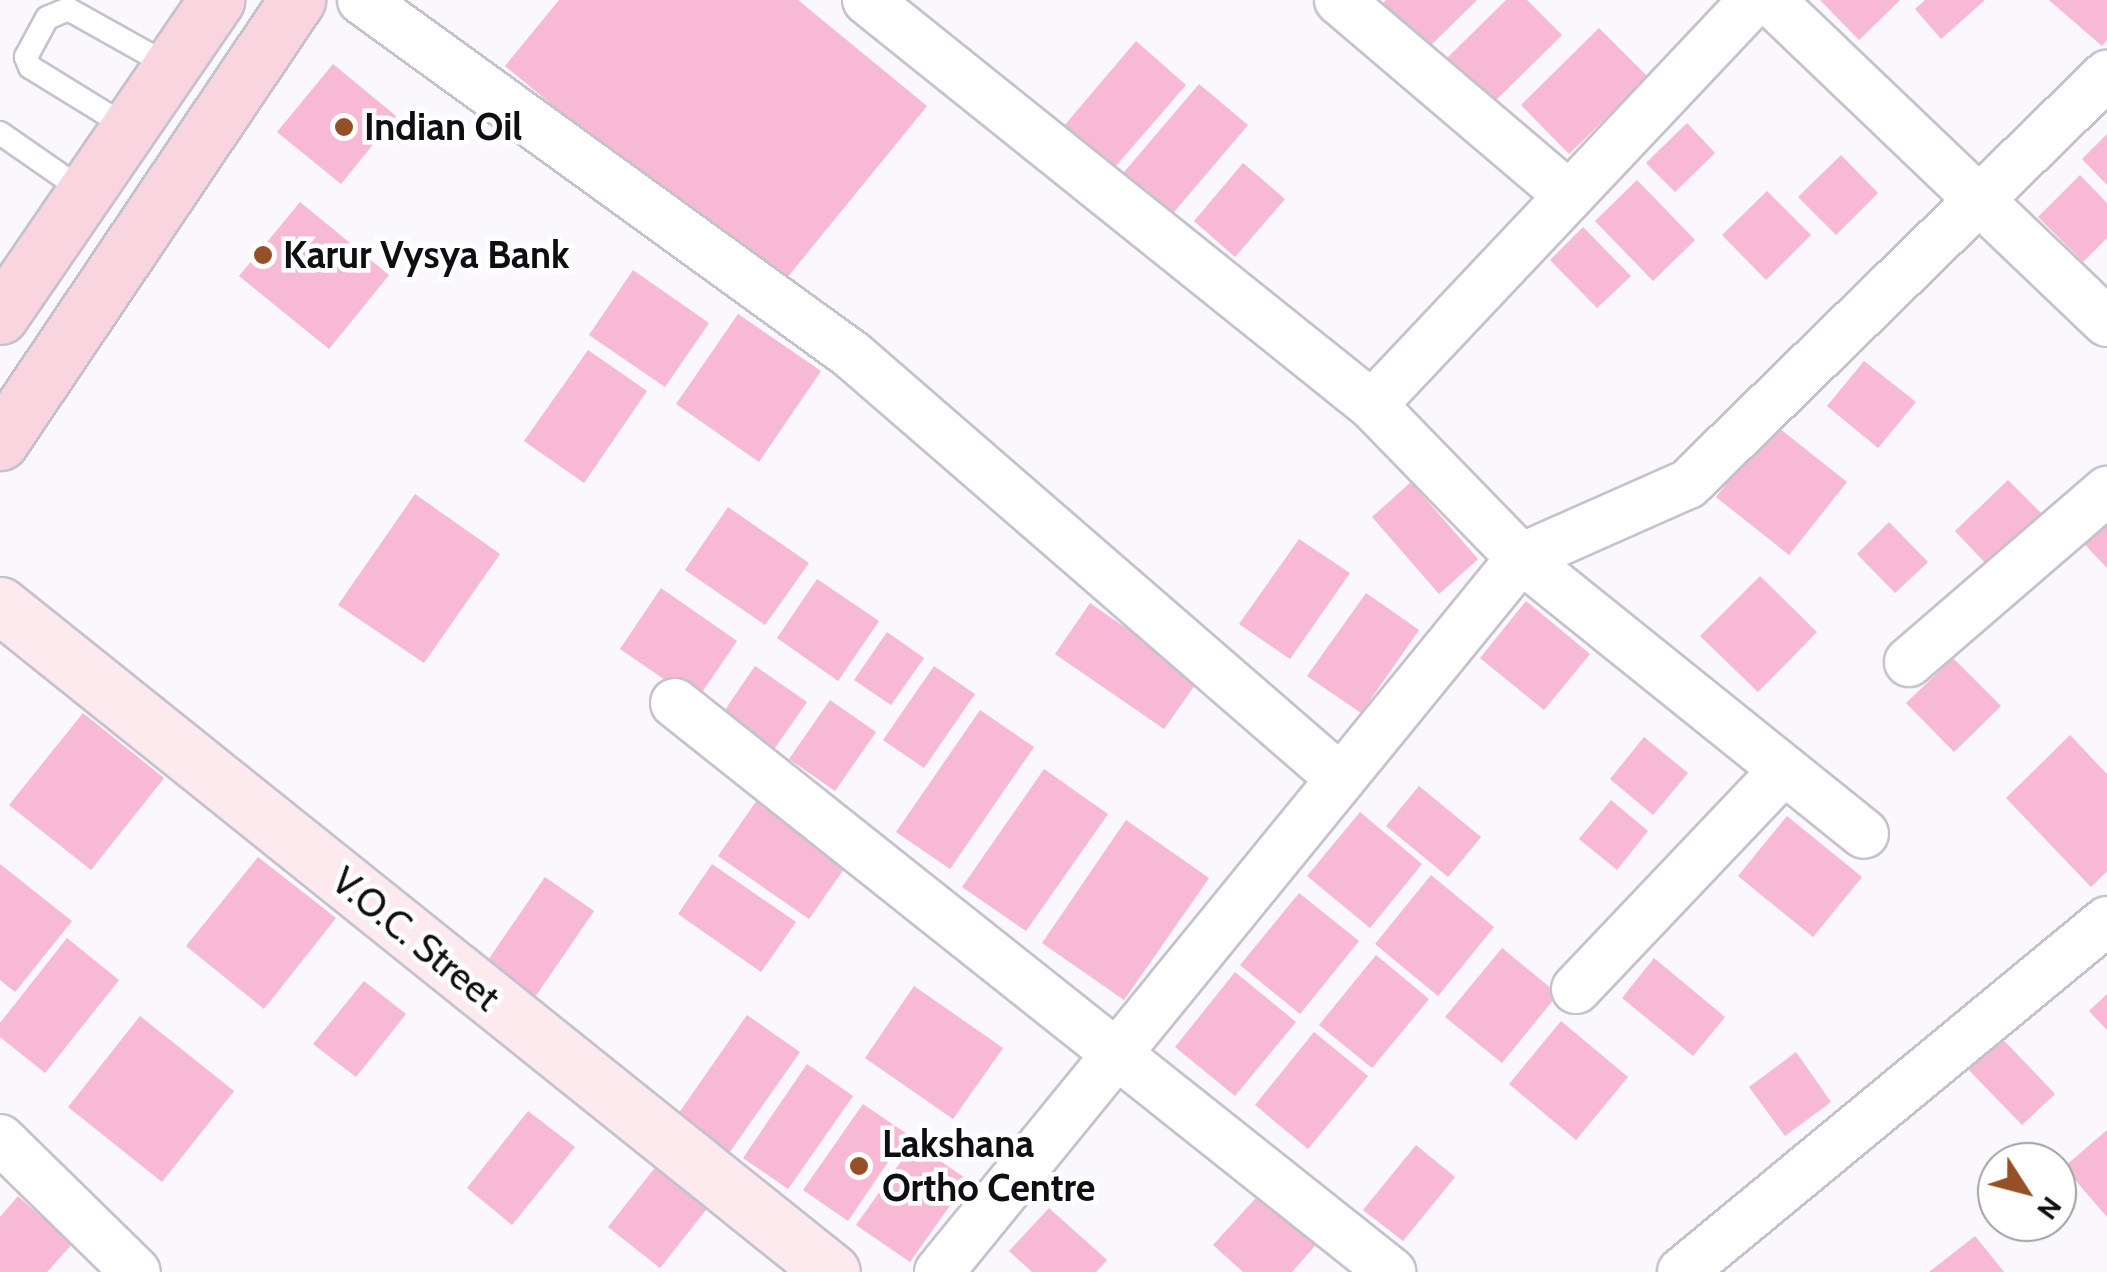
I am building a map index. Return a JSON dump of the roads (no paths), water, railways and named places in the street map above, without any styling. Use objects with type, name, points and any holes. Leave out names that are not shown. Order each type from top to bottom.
[{"type":"main road","points":[[6,295],[84,192],[216,0]]},
{"type":"main road","points":[[0,442],[297,0]]},
{"type":"street","points":[[362,0],[852,355],[1341,779]]},
{"type":"street","points":[[867,0],[1372,405],[1521,558],[1864,834]]},
{"type":"street","points":[[1339,0],[1569,196]]},
{"type":"street","points":[[1372,405],[1754,0]]},
{"type":"street","points":[[1770,0],[2107,322]]},
{"type":"street","points":[[938,1272],[1521,558],[1688,484],[2107,75]]},
{"type":"street","points":[[1909,662],[2107,491]]},
{"type":"street","name":"V.O.C. Street","points":[[0,605],[832,1272]]},
{"type":"street","points":[[675,703],[1391,1272]]},
{"type":"street","points":[[1576,988],[1784,770]]},
{"type":"street","points":[[1682,1272],[2102,936]]},
{"type":"street","points":[[6,1157],[136,1272]]},
{"type":"lane","points":[[128,128],[30,67],[26,57],[47,18],[68,9],[170,66]]},
{"type":"lane","points":[[0,132],[84,192]]},
{"type":"place","name":"Indian Oil","points":[[344,127]]},
{"type":"place","name":"Karur Vysya Bank","points":[[263,255]]},
{"type":"place","name":"Lakshana Ortho Centre","points":[[859,1166]]}]
